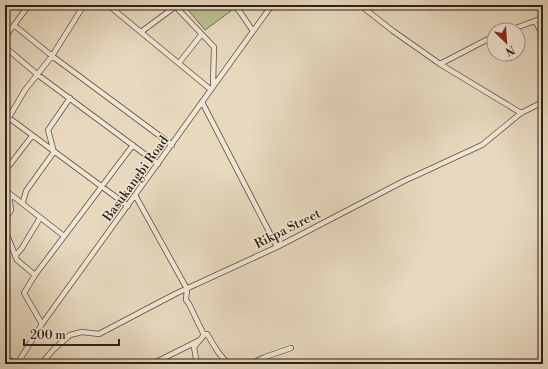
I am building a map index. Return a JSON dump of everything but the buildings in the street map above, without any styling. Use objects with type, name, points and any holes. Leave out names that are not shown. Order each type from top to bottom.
[{"type":"main road","points":[[5,360],[16,364]]},
{"type":"street","points":[[5,37],[15,26],[29,5]]},
{"type":"street","points":[[5,124],[7,117],[25,90],[52,56],[84,5]]},
{"type":"street","points":[[108,5],[179,63],[212,87]]},
{"type":"street","points":[[233,5],[240,12],[253,31]]},
{"type":"street","name":"Basukangbi Road","points":[[16,364],[42,324],[272,5]]},
{"type":"street","points":[[360,5],[393,31],[440,64],[521,113]]},
{"type":"street","points":[[140,32],[175,6],[214,47],[212,87]]},
{"type":"street","points":[[526,24],[543,18]]},
{"type":"street","points":[[535,21],[543,35]]},
{"type":"street","points":[[15,26],[52,56],[172,145]]},
{"type":"street","points":[[179,63],[201,35]]},
{"type":"street","points":[[440,64],[486,40]]},
{"type":"street","points":[[5,47],[38,75],[158,164]]},
{"type":"street","points":[[54,152],[48,130],[70,98]]},
{"type":"street","points":[[202,102],[277,247]]},
{"type":"street","name":"Rikpa Street","points":[[41,364],[53,350],[70,335],[82,332],[99,334],[187,289],[277,247],[404,181],[482,145],[521,113],[543,102]]},
{"type":"street","points":[[7,117],[128,206]]},
{"type":"street","points":[[5,171],[32,136]]},
{"type":"street","points":[[42,324],[24,294],[35,275],[133,145]]},
{"type":"street","points":[[23,202],[26,191],[54,152]]},
{"type":"street","points":[[5,190],[23,202],[40,218],[64,236]]},
{"type":"street","points":[[5,220],[11,210],[9,194]]},
{"type":"street","points":[[135,196],[187,289],[186,300],[204,335],[207,334],[218,352],[228,364]]},
{"type":"street","points":[[15,256],[22,248],[40,218]]},
{"type":"street","points":[[5,230],[18,262],[35,275]]},
{"type":"street","points":[[197,364],[194,346],[204,335]]},
{"type":"street","points":[[152,364],[198,341]]},
{"type":"street","points":[[250,364],[265,356],[291,348]]},
{"type":"green space","points":[[184,5],[227,5],[231,11],[205,30]]}]
